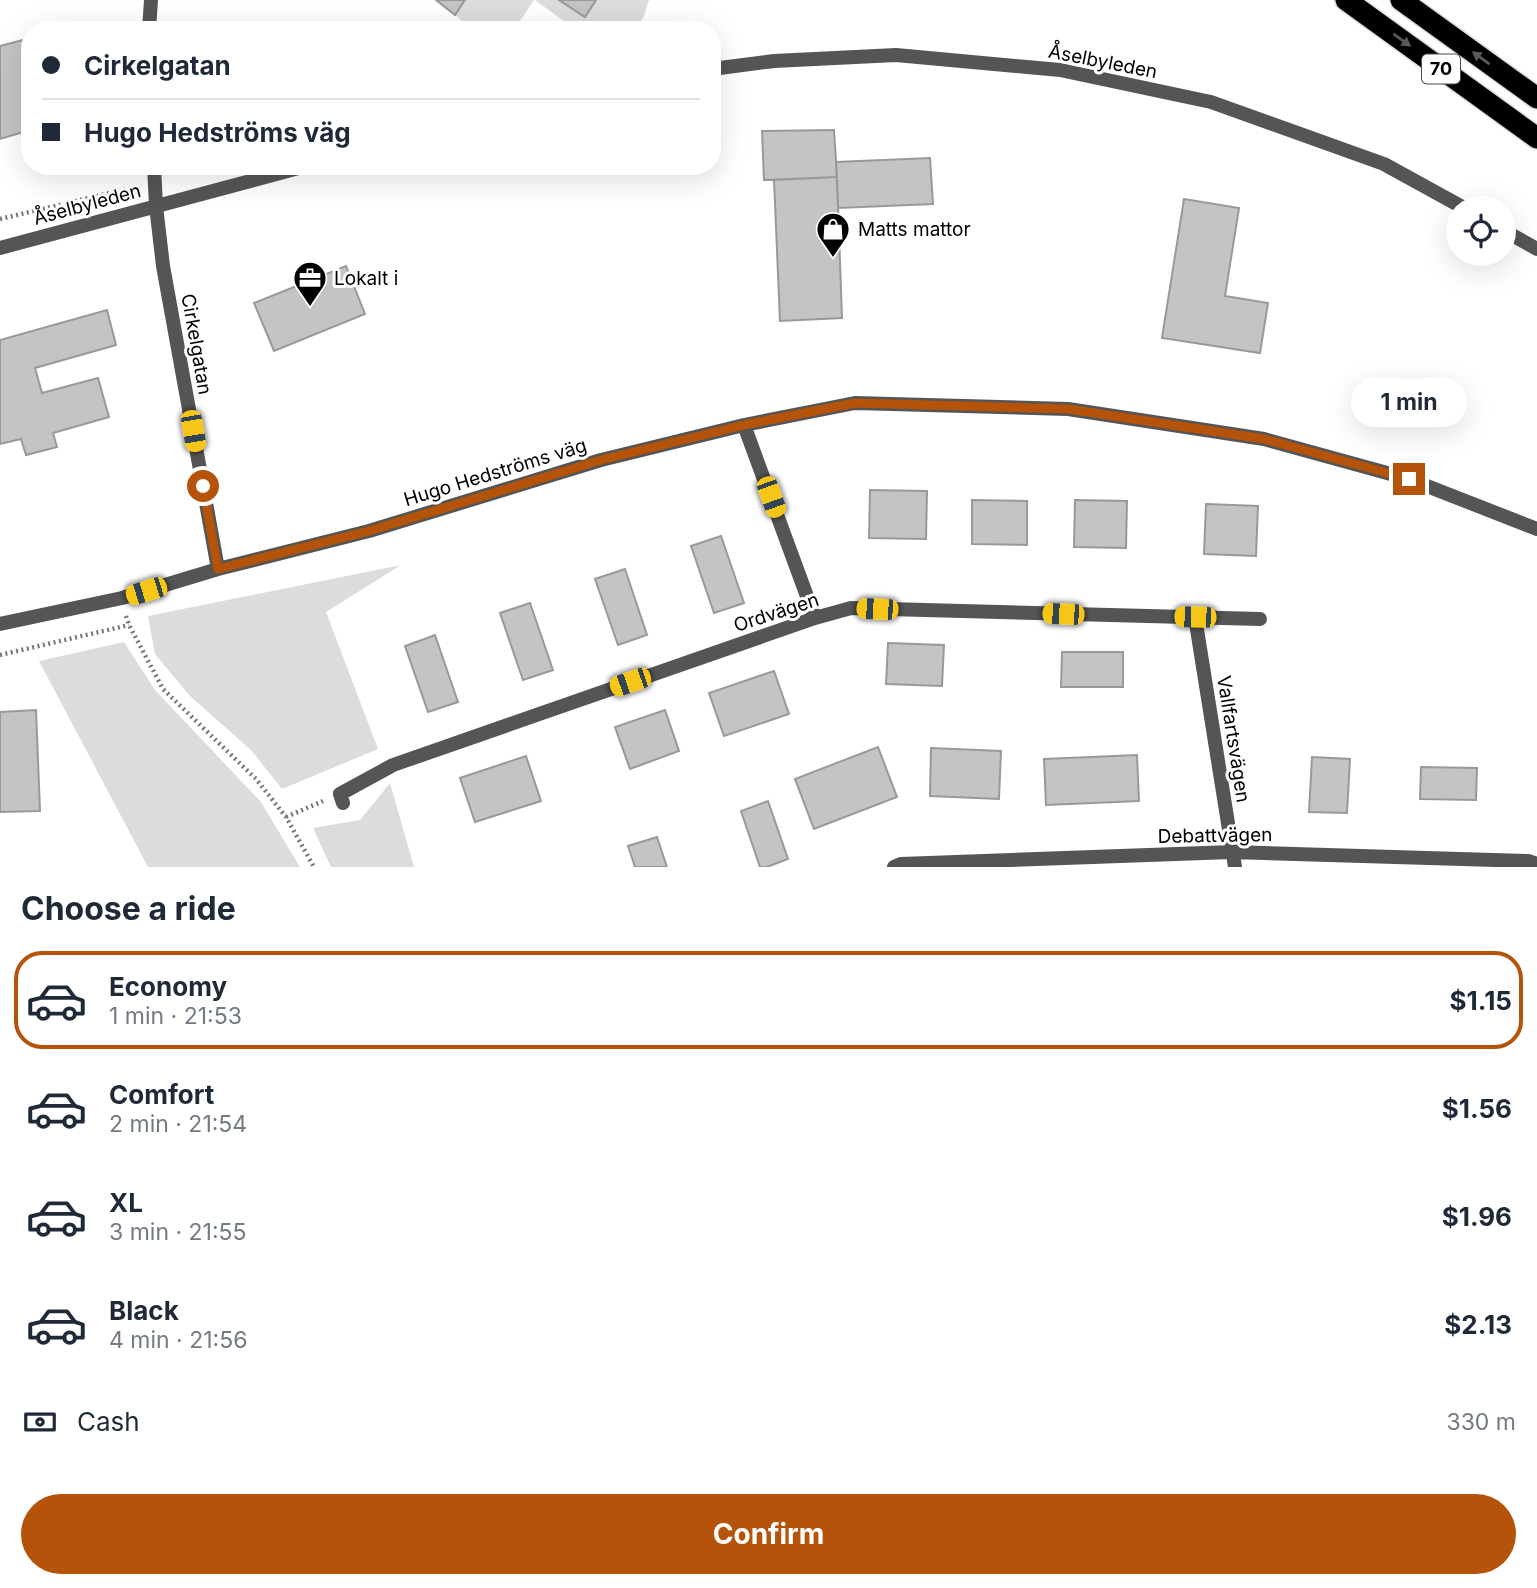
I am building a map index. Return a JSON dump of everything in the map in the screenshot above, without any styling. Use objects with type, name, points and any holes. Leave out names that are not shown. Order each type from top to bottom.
[{"type":"highway","name":"70","points":[[1346,0],[1537,138]]},
{"type":"highway","name":"70","points":[[1401,0],[1537,98]]},
{"type":"street","points":[[150,21],[151,0]]},
{"type":"street","name":"Åselbyleden","points":[[721,68],[774,61],[897,55],[1060,70],[1211,102],[1384,164],[1446,198]]},
{"type":"street","name":"Cirkelgatan","points":[[155,175],[163,266],[218,569]]},
{"type":"street","name":"Åselbyleden","points":[[0,248],[272,175]]},
{"type":"street","points":[[1516,237],[1537,249]]},
{"type":"street","name":"Hugo Hedströms väg","points":[[0,624],[122,598],[218,569],[369,531],[601,460],[744,425],[855,403],[1068,409],[1264,439],[1409,479],[1537,529]]},
{"type":"street","points":[[744,425],[815,618]]},
{"type":"street","name":"Ordvägen","points":[[341,798],[393,765],[815,618],[851,608],[1260,619]]},
{"type":"street","name":"Vallfartsvägen","points":[[1195,617],[1234,860]]},
{"type":"street","name":"Debattvägen","points":[[894,867],[901,864],[1234,860],[1537,864]]},
{"type":"path","points":[[0,219],[155,182]]},
{"type":"path","points":[[122,598],[129,625],[163,689],[256,779],[286,817],[314,867]]},
{"type":"path","points":[[0,655],[129,625]]},
{"type":"path","points":[[286,817],[341,798]]},
{"type":"shaded area","points":[[465,0],[534,0],[520,21],[462,21],[455,15]]},
{"type":"shaded area","points":[[535,0],[649,0],[641,21],[564,21]]},
{"type":"shaded area","points":[[401,565],[326,612],[378,749],[282,789],[251,750],[190,696],[155,654],[148,616]]},
{"type":"shaded area","points":[[124,642],[155,690],[261,802],[300,867],[148,867],[39,661]]},
{"type":"shaded area","points":[[390,783],[414,867],[331,867],[313,828],[360,820]]},
{"type":"building","points":[[436,0],[465,0],[455,15]]},
{"type":"building","points":[[559,0],[596,0],[585,17]]},
{"type":"building","points":[[21,40],[21,133],[0,139],[0,46]]},
{"type":"building","points":[[834,130],[837,177],[764,180],[762,131]]},
{"type":"building","points":[[930,158],[933,204],[838,208],[836,162]]},
{"type":"building","points":[[837,177],[842,318],[780,321],[774,180]]},
{"type":"building","points":[[1184,199],[1239,208],[1225,296],[1268,303],[1260,353],[1162,338]]},
{"type":"building","name":"Lokalt i","points":[[346,266],[365,314],[274,351],[254,303]]},
{"type":"building","points":[[107,310],[116,345],[35,368],[42,393],[98,378],[109,417],[53,433],[57,447],[26,455],[21,439],[0,444],[0,340]]},
{"type":"building","points":[[870,490],[927,491],[926,539],[869,538]]},
{"type":"building","points":[[972,500],[1027,501],[1027,545],[972,544]]},
{"type":"building","points":[[1075,500],[1127,501],[1126,548],[1074,547]]},
{"type":"building","points":[[1206,504],[1258,506],[1256,556],[1204,554]]},
{"type":"building","points":[[721,536],[744,603],[714,613],[691,546]]},
{"type":"building","points":[[625,569],[647,635],[618,645],[595,579]]},
{"type":"building","points":[[530,603],[553,670],[523,680],[500,613]]},
{"type":"building","points":[[435,635],[458,702],[428,712],[405,646]]},
{"type":"building","points":[[888,643],[944,645],[942,686],[886,684]]},
{"type":"building","points":[[1062,652],[1123,652],[1123,687],[1061,687]]},
{"type":"building","points":[[774,671],[789,714],[724,736],[709,693]]},
{"type":"building","points":[[36,710],[40,811],[0,812],[0,712]]},
{"type":"building","points":[[665,710],[679,751],[630,769],[615,727]]},
{"type":"building","points":[[878,747],[897,797],[814,829],[795,779]]},
{"type":"building","points":[[931,748],[1001,751],[999,799],[930,796]]},
{"type":"building","points":[[1137,755],[1139,801],[1046,805],[1044,759]]},
{"type":"building","points":[[526,756],[541,801],[475,822],[460,778]]},
{"type":"building","points":[[1312,757],[1350,759],[1347,813],[1309,812]]},
{"type":"building","points":[[1421,767],[1477,768],[1476,800],[1420,799]]},
{"type":"building","points":[[768,801],[788,859],[760,867],[741,811]]},
{"type":"building","points":[[657,837],[667,867],[635,867],[628,846]]},
{"type":"place","name":"Matts mattor","points":[[833,259]]},
{"type":"place","name":"Lokalt i","points":[[310,308]]},
{"type":"route","points":[[203,486],[218,569],[369,531],[601,460],[744,425],[855,403],[1068,409],[1264,439],[1409,479]]}]
